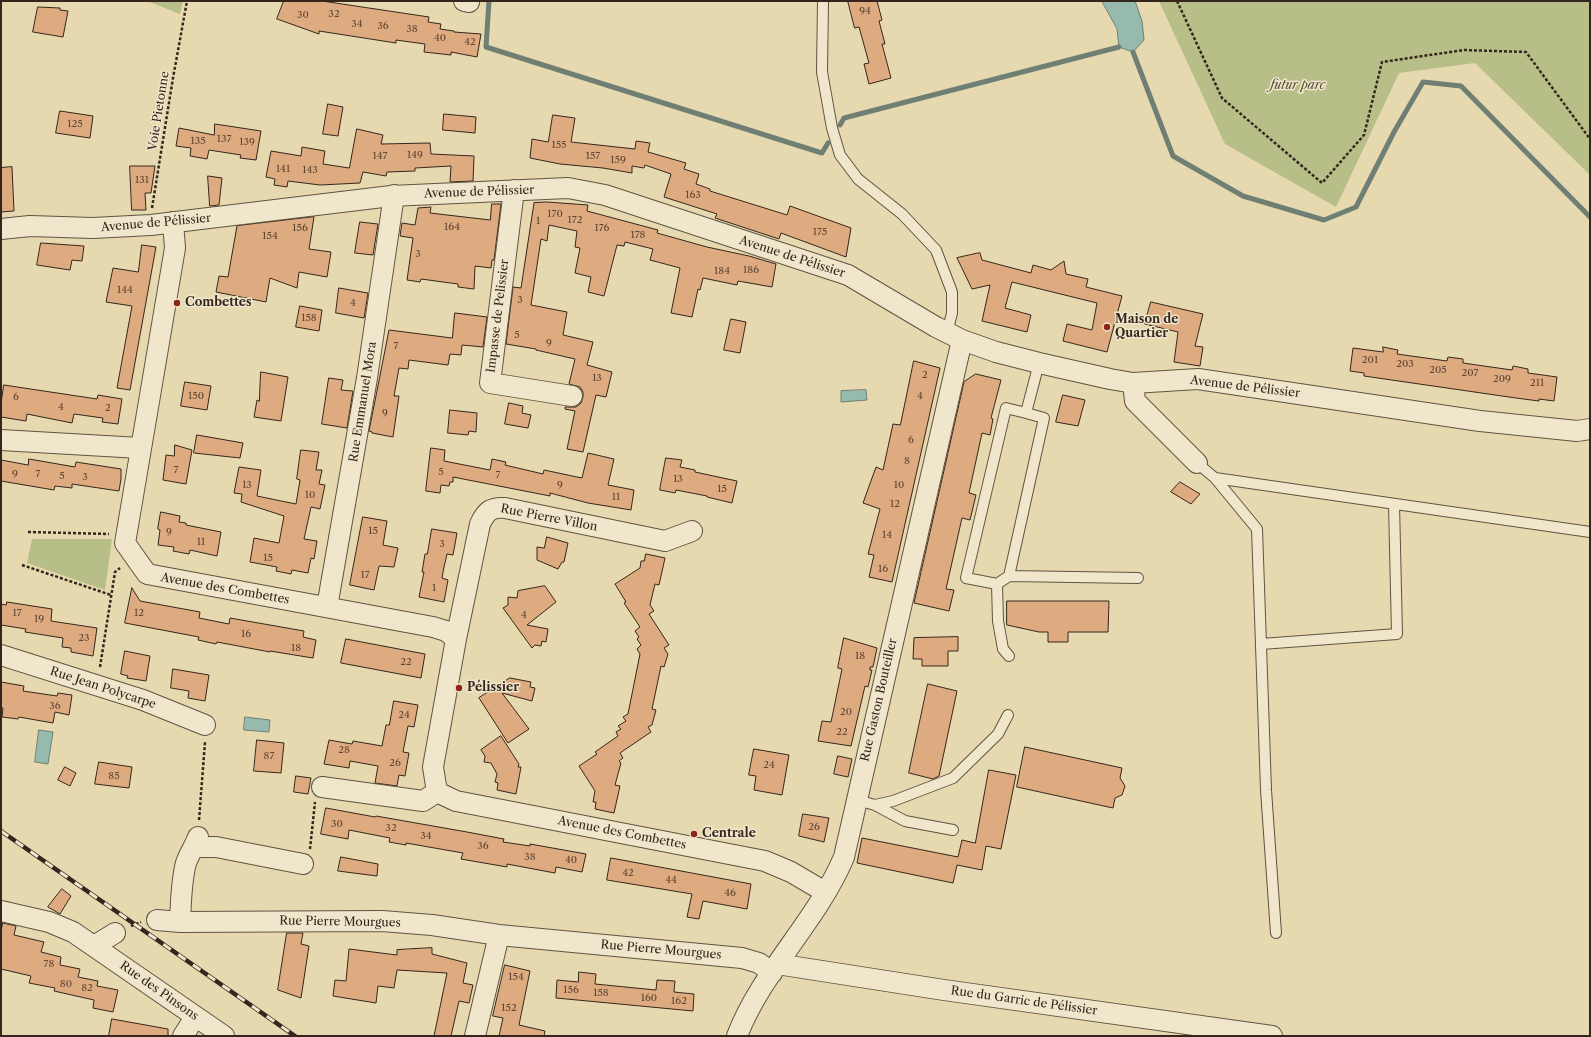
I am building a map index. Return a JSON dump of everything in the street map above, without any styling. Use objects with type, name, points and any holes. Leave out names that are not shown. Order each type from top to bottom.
[{"type":"street","name":"Avenue de Pélissier","points":[[1,229],[30,226],[93,228],[151,225],[394,196],[568,188],[605,195],[841,272],[954,336],[996,352],[1039,363],[1133,383],[1198,379],[1480,421],[1577,431],[1590,429]]},
{"type":"street","name":"Impasse de Pelissier","points":[[514,190],[490,383],[572,396]]},
{"type":"street","name":"Rue Emmanuel Mora","points":[[327,607],[367,378],[394,196]]},
{"type":"street","name":"Avenue des Combettes","points":[[173,222],[175,248],[125,543],[147,574],[433,627],[446,632],[456,639]]},
{"type":"street","name":"Rue Gaston Bouteiller","points":[[737,1036],[755,998],[839,869],[866,802],[954,336]]},
{"type":"street","points":[[1133,383],[1135,401],[1197,463]]},
{"type":"street","points":[[1,440],[140,448]]},
{"type":"street","name":"Rue Pierre Villon","points":[[456,639],[480,524],[484,515],[495,507],[513,509],[665,541],[692,530]]},
{"type":"street","points":[[322,787],[422,801],[437,792],[433,767],[456,639]]},
{"type":"street","name":"Rue Jean Polycarpe","points":[[1,654],[143,700],[205,725]]},
{"type":"street","name":"Avenue des Combettes","points":[[437,792],[456,801],[753,858],[778,866],[825,892]]},
{"type":"street","points":[[180,922],[184,872],[187,861],[196,842],[303,864]]},
{"type":"street","points":[[1,911],[49,922],[73,932],[94,946],[115,933]]},
{"type":"street","name":"Rue Pierre Mourgues","points":[[157,920],[180,922],[382,921],[432,925],[499,935],[742,958],[774,969]]},
{"type":"street","points":[[476,1036],[499,935]]},
{"type":"street","name":"Rue des Pinsons","points":[[94,946],[224,1036]]},
{"type":"street","name":"Rue du Garric de Pélissier","points":[[774,969],[989,996],[1272,1036]]},
{"type":"street","points":[[183,1036],[195,1017]]},
{"type":"lane","points":[[823,1],[822,72],[832,128],[840,155],[858,178],[902,214],[936,250],[952,292],[954,336]]},
{"type":"lane","points":[[1026,412],[1039,363]]},
{"type":"lane","points":[[1009,576],[1044,418],[1026,412],[1006,408],[966,578],[997,584],[1009,576],[1138,578]]},
{"type":"lane","points":[[1197,463],[1215,478],[1257,529],[1266,790],[1276,933]]},
{"type":"lane","points":[[1215,478],[1590,532]]},
{"type":"lane","points":[[1261,644],[1398,634],[1394,504]]},
{"type":"lane","points":[[997,584],[998,621],[1003,649],[1009,656]]},
{"type":"lane","points":[[866,802],[893,801],[953,778],[998,734],[1008,715]]},
{"type":"lane","points":[[866,802],[905,821],[953,830]]},
{"type":"path","name":"Voie Pietonne","points":[[151,225],[151,212],[158,166],[187,1]]},
{"type":"path","points":[[1177,1],[1222,98],[1322,183],[1364,136],[1382,62],[1464,50],[1526,52],[1590,139]]},
{"type":"path","points":[[28,532],[126,535]]},
{"type":"path","points":[[97,685],[115,572],[135,557]]},
{"type":"path","points":[[22,565],[111,595]]},
{"type":"path","points":[[196,842],[205,748],[205,725]]},
{"type":"path","points":[[303,864],[309,860],[315,806],[318,792],[322,787]]},
{"type":"path","points":[[115,933],[146,920],[157,920]]},
{"type":"green space","points":[[147,1],[183,1],[180,14]]},
{"type":"green space","name":"futur parc","points":[[1159,1],[1590,1],[1590,175],[1475,63],[1399,73],[1336,207],[1225,144]]},
{"type":"green space","points":[[32,539],[112,539],[105,590],[27,563]]},
{"type":"water","points":[[1102,1],[1135,1],[1142,21],[1144,40],[1133,52],[1119,47],[1117,29]]},
{"type":"water","points":[[866,390],[867,400],[841,402],[841,391]]},
{"type":"water","points":[[245,717],[270,720],[269,732],[244,730]]},
{"type":"water","points":[[39,730],[53,732],[48,764],[35,762]]},
{"type":"building","points":[[284,1],[322,1],[429,17],[428,22],[441,24],[440,29],[454,32],[481,34],[477,57],[451,52],[451,55],[424,52],[425,44],[396,40],[396,43],[319,31],[319,34],[277,19]]},
{"type":"building","points":[[848,1],[877,1],[882,20],[879,21],[885,44],[882,44],[891,78],[869,84],[864,64],[869,63],[859,27],[855,28]]},
{"type":"building","points":[[38,7],[60,8],[60,10],[68,11],[63,37],[33,32]]},
{"type":"building","points":[[328,104],[343,107],[338,136],[323,134]]},
{"type":"building","points":[[60,111],[93,116],[90,138],[56,133]]},
{"type":"building","points":[[444,114],[476,117],[475,133],[443,130]]},
{"type":"building","points":[[553,115],[575,118],[571,142],[635,149],[636,141],[650,143],[648,152],[686,163],[684,169],[699,174],[696,184],[710,189],[710,191],[787,215],[790,206],[851,228],[846,257],[781,233],[779,239],[715,218],[717,214],[664,197],[671,174],[645,165],[644,168],[632,166],[632,173],[603,168],[560,164],[530,158],[532,139],[548,142]]},
{"type":"building","points":[[215,124],[261,131],[256,160],[240,158],[241,155],[209,150],[207,159],[190,156],[191,148],[176,146],[179,128],[214,135]]},
{"type":"building","points":[[357,129],[383,135],[381,144],[430,143],[431,154],[474,156],[473,181],[450,182],[451,166],[415,168],[415,171],[387,172],[386,176],[363,172],[360,183],[320,185],[288,181],[287,187],[274,185],[275,179],[266,177],[271,151],[301,156],[302,147],[325,151],[323,164],[349,168]]},
{"type":"building","points":[[130,166],[155,166],[151,193],[145,193],[146,210],[132,210]]},
{"type":"building","points":[[12,167],[14,211],[1,212],[1,168]]},
{"type":"building","points":[[208,176],[222,178],[219,205],[210,206]]},
{"type":"building","points":[[547,202],[588,205],[587,211],[658,230],[657,233],[776,264],[772,287],[738,281],[737,285],[703,278],[700,290],[698,289],[692,317],[671,313],[680,268],[650,260],[653,249],[625,242],[624,246],[617,245],[604,296],[588,292],[591,277],[575,273],[580,248],[575,247],[577,231],[549,225],[547,241],[541,239],[531,305],[567,312],[563,335],[593,342],[587,365],[612,372],[606,397],[596,395],[583,452],[567,449],[575,411],[565,409],[565,407],[576,407],[581,403],[583,397],[583,392],[580,387],[569,384],[575,359],[536,349],[506,344],[513,287],[521,288],[534,203]]},
{"type":"building","points":[[492,204],[501,204],[494,260],[492,260],[491,268],[475,266],[474,289],[458,287],[458,284],[421,279],[420,282],[407,280],[413,238],[400,236],[402,223],[415,225],[418,208],[431,207],[430,213],[490,220]]},
{"type":"building","points":[[314,217],[309,249],[331,252],[327,277],[299,272],[297,288],[270,278],[266,302],[216,292],[219,276],[228,277],[237,226]]},
{"type":"building","points":[[360,222],[378,224],[373,255],[355,253]]},
{"type":"building","points":[[41,243],[84,246],[82,261],[72,260],[70,270],[37,265]]},
{"type":"building","points":[[142,245],[156,247],[130,390],[117,388],[132,306],[106,302],[113,268],[138,272]]},
{"type":"building","points":[[980,253],[982,260],[1031,273],[1033,265],[1051,270],[1064,261],[1066,274],[1088,279],[1086,287],[1122,296],[1107,352],[1063,341],[1067,324],[1092,330],[1097,303],[1012,282],[1005,308],[1031,315],[1027,332],[982,321],[990,285],[972,289],[957,258]]},
{"type":"building","points":[[339,288],[368,293],[364,318],[336,313]]},
{"type":"building","points":[[1151,302],[1203,314],[1195,346],[1203,347],[1200,366],[1174,362],[1178,332],[1145,324]]},
{"type":"building","points":[[300,306],[322,310],[319,331],[296,327]]},
{"type":"building","points":[[455,313],[487,317],[483,347],[462,345],[461,355],[450,354],[448,365],[409,360],[408,369],[399,368],[394,396],[399,396],[393,437],[372,433],[369,431],[389,330],[452,338]]},
{"type":"building","points":[[731,319],[746,322],[740,353],[724,350]]},
{"type":"building","points":[[1383,347],[1398,350],[1397,354],[1447,361],[1448,357],[1463,359],[1463,363],[1512,370],[1513,366],[1528,369],[1528,373],[1557,377],[1554,401],[1516,398],[1364,376],[1364,373],[1350,371],[1353,348],[1383,352]]},
{"type":"building","points":[[914,361],[940,368],[892,582],[869,577],[874,555],[868,554],[880,509],[863,503],[876,467],[883,470],[893,424],[900,425]]},
{"type":"building","points":[[261,372],[288,377],[281,421],[254,417],[257,400],[259,401]]},
{"type":"building","points":[[976,374],[1001,380],[991,418],[993,419],[990,435],[982,433],[969,493],[976,495],[970,520],[962,518],[946,589],[954,590],[949,611],[914,603],[964,382]]},
{"type":"building","points":[[329,378],[343,380],[341,390],[353,391],[347,428],[322,424]]},
{"type":"building","points":[[185,382],[211,386],[207,410],[181,406]]},
{"type":"building","points":[[4,385],[97,399],[98,395],[122,399],[118,424],[102,422],[103,418],[74,414],[72,423],[27,414],[26,421],[1,417],[1,404]]},
{"type":"building","points":[[1063,395],[1085,400],[1078,426],[1056,422]]},
{"type":"building","points":[[509,403],[523,406],[522,413],[531,415],[528,428],[505,424]]},
{"type":"building","points":[[450,410],[477,413],[476,432],[469,431],[468,435],[448,433]]},
{"type":"building","points":[[197,435],[243,443],[240,458],[194,453]]},
{"type":"building","points":[[175,445],[192,450],[186,484],[163,480],[166,455],[174,456]]},
{"type":"building","points":[[431,448],[445,450],[444,461],[490,470],[492,459],[506,462],[505,465],[543,474],[544,470],[582,478],[588,453],[614,459],[608,485],[634,490],[631,510],[588,503],[550,493],[550,496],[453,477],[453,482],[450,482],[449,486],[441,485],[440,493],[426,491]]},
{"type":"building","points":[[301,450],[319,452],[316,470],[322,470],[319,484],[325,485],[320,509],[311,507],[304,539],[317,541],[314,559],[311,558],[308,573],[292,570],[291,574],[276,571],[277,567],[250,562],[254,538],[279,543],[284,516],[241,502],[242,494],[234,493],[239,467],[261,470],[257,496],[296,504],[300,480],[297,479]]},
{"type":"building","points":[[666,458],[682,460],[680,467],[695,470],[695,472],[737,481],[732,503],[676,490],[675,493],[660,490]]},
{"type":"building","points":[[29,459],[75,467],[76,462],[121,469],[119,491],[72,484],[72,488],[55,486],[54,490],[1,481],[1,460],[28,465]]},
{"type":"building","points":[[1180,482],[1200,494],[1191,504],[1171,492]]},
{"type":"building","points":[[161,512],[180,516],[179,522],[186,523],[186,525],[221,532],[217,556],[190,550],[189,554],[173,551],[174,547],[158,545],[160,530],[158,529]]},
{"type":"building","points":[[363,517],[387,521],[383,545],[398,548],[394,567],[379,566],[374,590],[350,585]]},
{"type":"building","points":[[432,529],[457,533],[453,555],[447,554],[444,567],[442,578],[448,580],[444,602],[419,597],[424,572],[422,572],[425,554],[427,554]]},
{"type":"building","points":[[547,537],[568,543],[564,562],[562,562],[558,569],[537,560],[537,547],[544,548]]},
{"type":"building","points":[[646,554],[665,558],[659,585],[655,584],[650,605],[654,611],[649,614],[669,645],[664,648],[668,654],[664,667],[661,666],[652,709],[656,710],[652,725],[648,727],[651,732],[620,753],[623,758],[619,761],[621,763],[615,785],[620,786],[614,813],[595,809],[596,802],[593,802],[595,791],[579,766],[597,754],[595,752],[618,736],[616,732],[621,729],[618,726],[626,721],[623,717],[628,714],[640,654],[637,649],[641,645],[637,639],[639,637],[635,631],[640,627],[624,603],[626,602],[615,584],[640,568],[641,561],[644,561]]},
{"type":"building","points":[[545,586],[556,602],[527,625],[548,629],[546,642],[542,641],[541,646],[535,645],[532,648],[503,608],[508,605],[508,597],[517,598],[518,591]]},
{"type":"building","points":[[132,588],[140,601],[200,612],[199,618],[229,624],[230,618],[304,631],[303,637],[316,640],[313,658],[217,642],[216,644],[198,640],[199,637],[125,623]]},
{"type":"building","points":[[1007,601],[1109,601],[1108,632],[1068,632],[1068,642],[1048,642],[1048,632],[1039,632],[1007,625]]},
{"type":"building","points":[[7,602],[52,609],[51,621],[97,628],[93,656],[71,652],[71,648],[62,647],[63,638],[25,632],[26,629],[1,625],[1,604],[6,605]]},
{"type":"building","points":[[958,637],[958,651],[948,651],[948,666],[922,666],[922,659],[913,659],[914,638]]},
{"type":"building","points":[[844,638],[877,648],[873,667],[870,667],[870,670],[872,670],[868,687],[865,686],[851,746],[818,741],[822,721],[831,722],[842,669],[838,668]]},
{"type":"building","points":[[346,639],[425,654],[421,678],[341,663]]},
{"type":"building","points":[[125,651],[150,656],[146,681],[127,678],[128,676],[121,674]]},
{"type":"building","points":[[173,669],[209,675],[205,701],[188,698],[189,691],[171,688]]},
{"type":"building","points":[[510,678],[531,682],[530,687],[535,688],[532,701],[502,693],[529,729],[508,743],[479,698]]},
{"type":"building","points":[[1,682],[24,686],[23,691],[57,696],[58,693],[72,695],[69,715],[55,712],[53,723],[19,717],[18,719],[2,717],[3,708],[1,708]]},
{"type":"building","points":[[928,684],[957,691],[939,776],[933,779],[909,773]]},
{"type":"building","points":[[394,701],[418,705],[414,727],[408,726],[403,752],[409,753],[405,776],[399,775],[397,786],[375,783],[378,766],[350,761],[349,768],[324,764],[329,740],[352,744],[353,741],[382,746],[386,725],[389,725]]},
{"type":"building","points":[[501,736],[519,764],[518,767],[521,767],[516,794],[497,790],[498,783],[495,782],[497,774],[491,763],[484,762],[485,756],[481,750]]},
{"type":"building","points":[[257,740],[284,743],[281,773],[254,771]]},
{"type":"building","points":[[1025,747],[1122,768],[1120,778],[1125,786],[1122,795],[1115,798],[1113,808],[1017,787]]},
{"type":"building","points":[[754,749],[789,755],[782,795],[754,790],[756,776],[749,775]]},
{"type":"building","points":[[838,756],[852,759],[848,777],[834,774]]},
{"type":"building","points":[[99,762],[132,767],[129,788],[95,784]]},
{"type":"building","points":[[65,767],[76,773],[70,786],[58,780]]},
{"type":"building","points":[[989,770],[1016,775],[1001,849],[986,846],[982,870],[957,865],[953,883],[857,863],[862,838],[958,857],[962,840],[975,843]]},
{"type":"building","points":[[296,776],[311,778],[308,794],[294,792]]},
{"type":"building","points":[[326,808],[504,839],[503,842],[530,846],[530,844],[586,854],[582,872],[556,867],[555,873],[507,864],[507,867],[461,859],[463,853],[406,843],[406,845],[389,842],[390,838],[349,830],[348,839],[321,834]]},
{"type":"building","points":[[803,814],[829,818],[824,842],[799,836]]},
{"type":"building","points":[[341,857],[378,864],[377,876],[338,871]]},
{"type":"building","points":[[611,858],[751,884],[747,909],[703,901],[699,919],[687,917],[692,894],[607,880]]},
{"type":"building","points":[[62,889],[71,896],[60,914],[48,907]]},
{"type":"building","points":[[3,923],[16,926],[14,935],[44,942],[41,952],[61,957],[60,965],[80,969],[78,977],[98,981],[97,986],[118,990],[113,1012],[93,1008],[94,1000],[54,991],[55,988],[29,983],[31,976],[1,969],[1,932]]},
{"type":"building","points":[[287,933],[303,933],[301,944],[309,946],[301,998],[278,990]]},
{"type":"building","points":[[432,948],[432,954],[467,963],[463,983],[473,985],[469,1003],[459,1001],[451,1036],[434,1036],[447,973],[397,970],[394,988],[378,986],[376,1003],[333,996],[335,980],[346,981],[349,949],[397,955],[397,950]]},
{"type":"building","points":[[505,965],[530,971],[519,1025],[545,1031],[544,1036],[499,1036],[503,1018],[493,1016]]},
{"type":"building","points":[[579,972],[596,974],[595,984],[656,990],[657,980],[675,981],[674,992],[694,994],[693,1011],[556,998],[557,980],[578,982]]},
{"type":"building","points":[[112,1019],[168,1029],[168,1036],[109,1036]]},
{"type":"waterway","points":[[489,1],[486,47],[822,153],[828,143]]},
{"type":"waterway","points":[[840,125],[844,118],[1119,47]]},
{"type":"waterway","points":[[1133,52],[1173,156],[1243,196],[1324,220],[1356,207],[1394,132],[1423,82],[1461,86],[1590,217]]},
{"type":"railway","points":[[1,831],[295,1036]]},
{"type":"place","name":"Combettes","points":[[177,303]]},
{"type":"place","name":"Maison de Quartier","points":[[1107,327]]},
{"type":"place","name":"Pélissier","points":[[459,688]]},
{"type":"place","name":"Centrale","points":[[694,834]]}]
